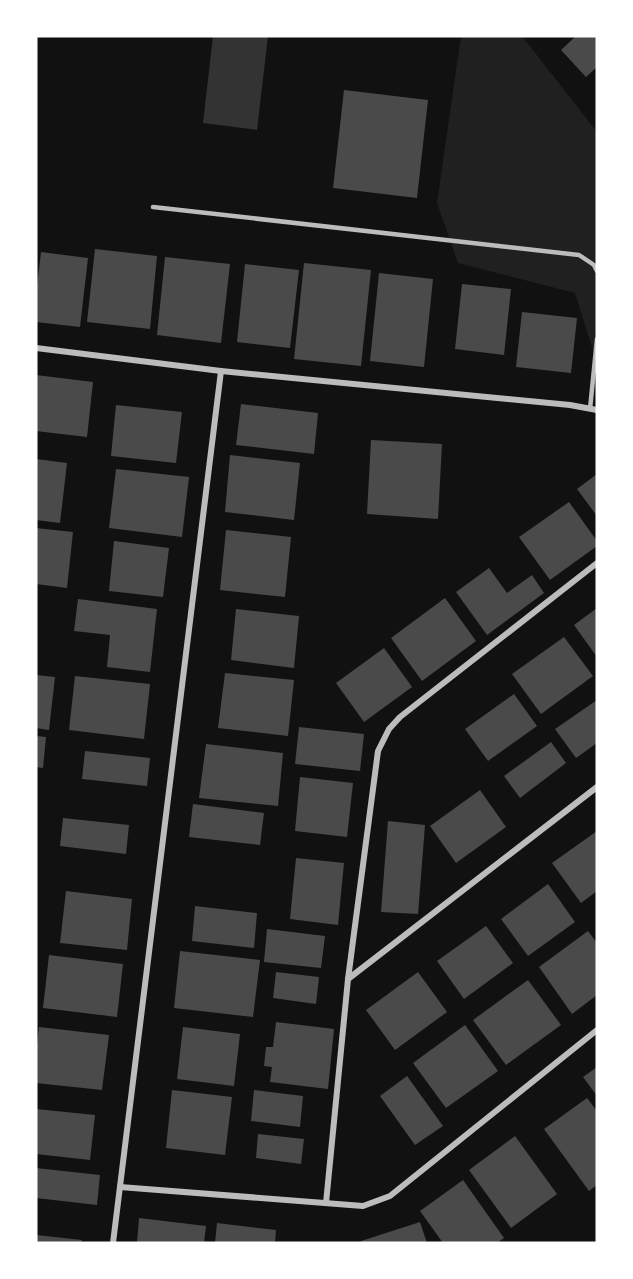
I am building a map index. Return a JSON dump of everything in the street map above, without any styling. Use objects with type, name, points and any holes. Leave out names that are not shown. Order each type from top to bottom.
[{"type":"street","points":[[36,348],[221,371],[558,404],[594,410]]},
{"type":"street","points":[[113,1243],[221,371]]},
{"type":"street","points":[[326,1203],[348,979],[378,751],[389,729],[400,717],[597,563]]},
{"type":"street","points":[[348,979],[597,787]]},
{"type":"street","points":[[120,1187],[363,1206],[390,1196],[597,1030]]},
{"type":"lane","points":[[153,207],[579,255],[594,265],[597,271]]},
{"type":"lane","points":[[594,410],[597,339]]},
{"type":"shaded area","points":[[213,36],[268,36],[257,130],[203,123]]},
{"type":"shaded area","points":[[461,36],[522,36],[597,132],[597,363],[575,293],[458,263],[437,203]]},
{"type":"building","points":[[576,36],[597,36],[597,67],[586,77],[561,50]]},
{"type":"building","points":[[344,90],[428,100],[417,198],[333,188]]},
{"type":"building","points":[[95,249],[157,256],[150,329],[87,322]]},
{"type":"building","points":[[41,252],[88,258],[80,327],[36,322],[36,294]]},
{"type":"building","points":[[165,257],[230,264],[221,343],[157,335]]},
{"type":"building","points":[[304,263],[371,270],[361,366],[294,359]]},
{"type":"building","points":[[245,264],[299,270],[290,348],[237,342]]},
{"type":"building","points":[[379,273],[433,279],[424,367],[370,361]]},
{"type":"building","points":[[462,284],[511,289],[504,355],[455,349]]},
{"type":"building","points":[[522,312],[577,318],[571,373],[516,367]]},
{"type":"building","points":[[36,375],[93,382],[87,437],[36,431]]},
{"type":"building","points":[[241,404],[318,413],[314,454],[236,445]]},
{"type":"building","points":[[116,405],[182,412],[176,463],[111,456]]},
{"type":"building","points":[[371,440],[442,444],[438,519],[367,514]]},
{"type":"building","points":[[230,455],[300,463],[294,520],[225,512]]},
{"type":"building","points":[[36,459],[67,463],[60,523],[36,520]]},
{"type":"building","points":[[116,469],[189,477],[182,537],[109,528]]},
{"type":"building","points":[[597,474],[597,516],[577,489]]},
{"type":"building","points":[[569,502],[597,541],[597,546],[550,580],[519,537]]},
{"type":"building","points":[[36,528],[73,532],[67,588],[36,584]]},
{"type":"building","points":[[226,530],[291,537],[285,597],[220,590]]},
{"type":"building","points":[[114,541],[169,548],[163,597],[109,591]]},
{"type":"building","points":[[489,568],[507,593],[532,575],[544,593],[487,635],[456,592]]},
{"type":"building","points":[[445,598],[476,641],[422,681],[391,638]]},
{"type":"building","points":[[78,599],[157,609],[150,672],[107,667],[110,635],[74,631]]},
{"type":"building","points":[[597,608],[597,657],[574,625]]},
{"type":"building","points":[[236,609],[299,616],[294,668],[231,660]]},
{"type":"building","points":[[564,637],[593,676],[541,714],[512,674]]},
{"type":"building","points":[[384,648],[412,687],[364,722],[336,683]]},
{"type":"building","points":[[225,673],[294,680],[288,736],[218,728]]},
{"type":"building","points":[[36,675],[55,677],[49,730],[36,728]]},
{"type":"building","points":[[75,676],[150,684],[144,739],[69,730]]},
{"type":"building","points":[[514,694],[537,726],[488,761],[465,729]]},
{"type":"building","points":[[597,700],[597,743],[576,758],[555,729]]},
{"type":"building","points":[[299,727],[364,734],[360,771],[295,764]]},
{"type":"building","points":[[36,736],[46,737],[43,768],[36,767]]},
{"type":"building","points":[[551,742],[566,763],[520,798],[504,776]]},
{"type":"building","points":[[206,744],[283,753],[278,806],[199,798]]},
{"type":"building","points":[[85,751],[150,758],[147,786],[82,779]]},
{"type":"building","points":[[300,777],[353,783],[347,837],[295,831]]},
{"type":"building","points":[[480,790],[506,827],[456,863],[430,826]]},
{"type":"building","points":[[193,804],[264,813],[260,845],[189,837]]},
{"type":"building","points":[[63,818],[129,825],[126,854],[60,846]]},
{"type":"building","points":[[388,821],[425,825],[418,914],[381,912]]},
{"type":"building","points":[[597,831],[597,891],[581,903],[552,863]]},
{"type":"building","points":[[296,858],[344,863],[338,925],[290,919]]},
{"type":"building","points":[[548,884],[575,922],[528,956],[501,919]]},
{"type":"building","points":[[66,891],[132,899],[127,950],[60,943]]},
{"type":"building","points":[[195,906],[257,913],[254,948],[192,941]]},
{"type":"building","points":[[486,926],[513,963],[464,999],[437,961]]},
{"type":"building","points":[[267,929],[325,936],[321,968],[264,962]]},
{"type":"building","points":[[588,931],[597,943],[597,995],[572,1014],[539,967]]},
{"type":"building","points":[[180,951],[260,960],[253,1017],[174,1008]]},
{"type":"building","points":[[49,955],[123,964],[117,1017],[43,1008]]},
{"type":"building","points":[[276,972],[319,977],[316,1004],[273,998]]},
{"type":"building","points":[[418,972],[447,1012],[395,1050],[366,1010]]},
{"type":"building","points":[[528,980],[561,1025],[506,1065],[473,1020]]},
{"type":"building","points":[[276,1022],[334,1029],[328,1089],[270,1082],[272,1067],[264,1066],[266,1047],[273,1047]]},
{"type":"building","points":[[465,1025],[498,1071],[446,1108],[413,1063]]},
{"type":"building","points":[[39,1027],[109,1035],[102,1090],[36,1083]]},
{"type":"building","points":[[183,1027],[240,1034],[234,1086],[177,1079]]},
{"type":"building","points":[[597,1067],[597,1096],[583,1077]]},
{"type":"building","points":[[407,1076],[443,1126],[415,1145],[380,1096]]},
{"type":"building","points":[[172,1090],[232,1097],[225,1155],[166,1148]]},
{"type":"building","points":[[254,1090],[303,1096],[300,1127],[251,1121]]},
{"type":"building","points":[[587,1098],[597,1111],[597,1185],[589,1191],[544,1129]]},
{"type":"building","points":[[36,1109],[95,1115],[90,1160],[36,1154]]},
{"type":"building","points":[[258,1134],[304,1139],[301,1164],[256,1158]]},
{"type":"building","points":[[515,1136],[557,1194],[511,1228],[469,1170]]},
{"type":"building","points":[[36,1168],[100,1175],[97,1205],[36,1198]]},
{"type":"building","points":[[463,1180],[504,1238],[497,1243],[443,1243],[420,1211]]},
{"type":"building","points":[[139,1218],[206,1226],[204,1243],[137,1243]]},
{"type":"building","points":[[420,1222],[427,1243],[361,1243],[361,1241]]},
{"type":"building","points":[[217,1223],[276,1230],[275,1243],[215,1243]]},
{"type":"building","points":[[36,1235],[82,1240],[81,1243],[36,1243]]}]
